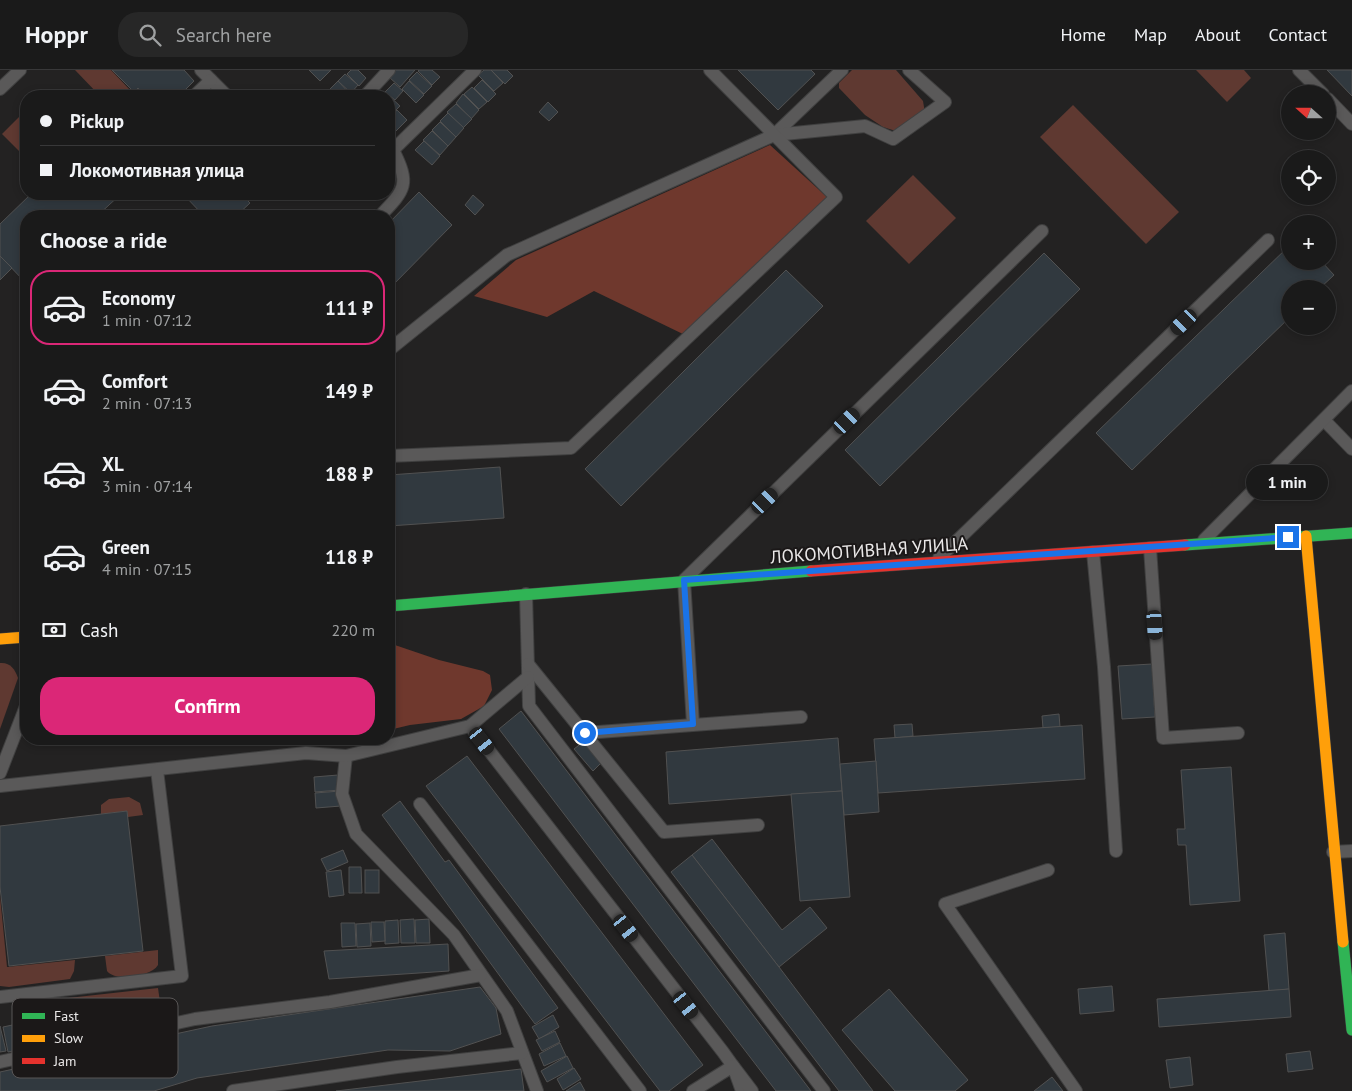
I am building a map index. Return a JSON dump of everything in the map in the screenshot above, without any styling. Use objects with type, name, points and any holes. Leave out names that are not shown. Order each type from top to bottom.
[{"type":"main road","name":"ЛОКОМОТИВНАЯ УЛИЦА","points":[[395,605],[684,580],[1352,533]]},
{"type":"main road","points":[[1306,536],[1333,852],[1352,1030]]},
{"type":"main road","points":[[0,639],[20,637]]},
{"type":"lane","points":[[0,89],[20,70]]},
{"type":"lane","points":[[201,70],[221,90]]},
{"type":"lane","points":[[371,90],[389,70]]},
{"type":"lane","points":[[395,144],[475,70]]},
{"type":"lane","points":[[395,456],[571,448],[836,197],[710,70]]},
{"type":"lane","points":[[774,135],[842,70]]},
{"type":"lane","points":[[395,345],[507,255],[774,135],[865,126],[893,139],[945,102],[909,70]]},
{"type":"lane","points":[[1299,70],[1313,85]]},
{"type":"lane","points":[[200,90],[211,80]]},
{"type":"lane","points":[[1336,107],[1352,124]]},
{"type":"lane","points":[[395,156],[403,172],[404,185],[395,197]]},
{"type":"lane","points":[[385,210],[392,200]]},
{"type":"lane","points":[[693,724],[684,580],[1042,231]]},
{"type":"lane","points":[[934,563],[1268,240]]},
{"type":"lane","points":[[1200,544],[1352,391]]},
{"type":"lane","points":[[1324,420],[1352,449]]},
{"type":"lane","points":[[1150,548],[1163,738],[1238,733]]},
{"type":"lane","points":[[1093,552],[1104,667],[1116,851]]},
{"type":"lane","points":[[526,594],[529,706],[824,1091]]},
{"type":"lane","points":[[528,664],[664,832],[758,825]]},
{"type":"lane","points":[[395,744],[470,726],[528,677]]},
{"type":"lane","points":[[585,733],[801,717]]},
{"type":"lane","points":[[0,773],[20,721]]},
{"type":"lane","points":[[470,726],[752,1091]]},
{"type":"lane","points":[[0,786],[306,753],[346,756],[391,745]]},
{"type":"lane","points":[[346,756],[342,794],[356,834],[454,935],[507,1010],[536,1091]]},
{"type":"lane","points":[[0,996],[182,976],[157,770]]},
{"type":"lane","points":[[420,804],[640,1091]]},
{"type":"lane","points":[[1333,852],[1352,851]]},
{"type":"lane","points":[[1048,870],[944,904],[1076,1091]]},
{"type":"lane","points":[[178,1023],[330,1002],[481,974]]},
{"type":"lane","points":[[233,1091],[397,1067],[522,1053]]},
{"type":"lane","points":[[693,1091],[733,1066]]},
{"type":"lane","points":[[733,1066],[742,1091]]},
{"type":"shaded area","points":[[75,70],[111,70],[130,90],[94,90]]},
{"type":"shaded area","points":[[852,70],[896,70],[923,101],[925,113],[899,132],[883,127],[865,115],[839,88],[839,83]]},
{"type":"shaded area","points":[[1196,70],[1244,70],[1251,78],[1227,102]]},
{"type":"shaded area","points":[[1073,105],[1179,212],[1146,244],[1040,137]]},
{"type":"shaded area","points":[[20,116],[20,152],[2,134]]},
{"type":"shaded area","points":[[770,145],[828,198],[685,335],[594,291],[547,317],[474,296],[516,260]]},
{"type":"shaded area","points":[[913,175],[956,218],[909,264],[866,221]]},
{"type":"shaded area","points":[[395,645],[439,660],[483,671],[490,675],[492,690],[484,706],[461,719],[395,729]]},
{"type":"shaded area","points":[[0,663],[12,667],[18,678],[0,729]]},
{"type":"shaded area","points":[[129,797],[140,803],[143,815],[128,817],[127,811],[101,814],[101,805],[109,799]]},
{"type":"shaded area","points":[[0,896],[7,967],[75,960],[74,971],[70,979],[9,987],[0,986]]},
{"type":"shaded area","points":[[158,950],[158,965],[148,973],[125,977],[111,974],[107,971],[105,956]]},
{"type":"shaded area","points":[[158,988],[159,998],[68,998]]},
{"type":"building","points":[[112,70],[184,70],[194,81],[185,90],[140,90],[138,88],[132,90]]},
{"type":"building","points":[[309,70],[331,70],[320,81]]},
{"type":"building","points":[[351,70],[358,70],[366,78],[359,86],[347,74]]},
{"type":"building","points":[[396,70],[415,70],[400,87],[389,77]]},
{"type":"building","points":[[419,70],[432,70],[440,77],[432,85]]},
{"type":"building","points":[[484,70],[491,70],[503,83],[494,91],[478,75]]},
{"type":"building","points":[[491,70],[507,70],[513,76],[505,84]]},
{"type":"building","points":[[738,70],[811,70],[815,74],[778,110]]},
{"type":"building","points":[[1327,70],[1352,70],[1352,96]]},
{"type":"building","points":[[417,72],[432,86],[424,94],[409,80]]},
{"type":"building","points":[[345,74],[358,85],[354,90],[348,90],[338,81]]},
{"type":"building","points":[[482,80],[496,94],[488,102],[474,88]]},
{"type":"building","points":[[338,81],[346,90],[329,90]]},
{"type":"building","points":[[409,81],[424,95],[416,103],[402,89]]},
{"type":"building","points":[[394,83],[403,91],[395,100],[395,90],[387,90]]},
{"type":"building","points":[[472,87],[487,102],[479,109],[464,94]]},
{"type":"building","points":[[463,94],[479,110],[471,119],[456,103]]},
{"type":"building","points":[[395,101],[400,106],[395,111]]},
{"type":"building","points":[[548,102],[558,112],[549,121],[539,112]]},
{"type":"building","points":[[456,104],[472,119],[463,128],[447,112]]},
{"type":"building","points":[[397,110],[407,120],[395,132],[395,112]]},
{"type":"building","points":[[448,113],[464,128],[456,137],[440,121]]},
{"type":"building","points":[[440,122],[456,137],[448,146],[432,130]]},
{"type":"building","points":[[432,131],[448,146],[440,155],[423,140]]},
{"type":"building","points":[[424,141],[440,156],[432,165],[415,150]]},
{"type":"building","points":[[419,192],[452,225],[395,283],[395,217]]},
{"type":"building","points":[[473,195],[484,205],[475,215],[465,205]]},
{"type":"building","points":[[25,200],[114,200],[104,210],[20,210],[20,277],[0,256],[0,224]]},
{"type":"building","points":[[189,200],[247,200],[250,203],[242,210],[198,210]]},
{"type":"building","points":[[1044,253],[1080,289],[880,486],[845,450]]},
{"type":"building","points":[[1281,254],[1281,270],[1329,270],[1334,275],[1329,280],[1281,280],[1281,326],[1132,470],[1096,433]]},
{"type":"building","points":[[0,256],[12,268],[0,280]]},
{"type":"building","points":[[786,270],[823,306],[621,506],[585,469]]},
{"type":"building","points":[[500,467],[504,518],[395,526],[395,475]]},
{"type":"building","points":[[1152,664],[1155,717],[1122,719],[1118,666]]},
{"type":"building","points":[[521,711],[811,1091],[776,1091],[499,729]]},
{"type":"building","points":[[1059,714],[1060,727],[1043,728],[1042,716]]},
{"type":"building","points":[[912,724],[913,736],[895,738],[894,725]]},
{"type":"building","points":[[1082,725],[1085,779],[878,793],[874,739]]},
{"type":"building","points":[[838,738],[842,791],[669,804],[666,752]]},
{"type":"building","points":[[583,742],[601,763],[593,771],[574,749]]},
{"type":"building","points":[[467,756],[703,1065],[669,1091],[660,1091],[426,786]]},
{"type":"building","points":[[876,761],[879,812],[844,815],[840,764]]},
{"type":"building","points":[[1231,767],[1240,901],[1190,905],[1186,845],[1178,845],[1177,829],[1185,829],[1181,770]]},
{"type":"building","points":[[338,775],[340,790],[315,792],[314,777]]},
{"type":"building","points":[[340,791],[341,806],[316,808],[315,793]]},
{"type":"building","points":[[842,791],[850,897],[800,901],[791,794]]},
{"type":"building","points":[[400,801],[445,862],[449,860],[558,1008],[535,1024],[382,815]]},
{"type":"building","points":[[127,811],[143,951],[9,966],[0,887],[0,826]]},
{"type":"building","points":[[712,839],[782,930],[810,907],[827,928],[779,967],[692,855]]},
{"type":"building","points":[[343,850],[348,862],[327,871],[321,859]]},
{"type":"building","points":[[692,855],[873,1091],[839,1091],[671,872]]},
{"type":"building","points":[[349,867],[361,867],[362,893],[349,893]]},
{"type":"building","points":[[341,870],[344,895],[329,897],[326,872]]},
{"type":"building","points":[[365,870],[379,870],[379,893],[365,893]]},
{"type":"building","points":[[414,919],[415,943],[401,943],[400,920]]},
{"type":"building","points":[[429,919],[430,943],[416,943],[415,920]]},
{"type":"building","points":[[398,920],[399,943],[385,944],[385,921]]},
{"type":"building","points":[[371,922],[384,922],[385,941],[372,942]]},
{"type":"building","points":[[341,923],[355,923],[356,946],[342,947]]},
{"type":"building","points":[[370,923],[371,946],[357,947],[356,924]]},
{"type":"building","points":[[1285,933],[1289,989],[1269,991],[1264,935]]},
{"type":"building","points":[[448,944],[449,971],[329,979],[324,951]]},
{"type":"building","points":[[1112,986],[1114,1011],[1080,1014],[1078,989]]},
{"type":"building","points":[[480,987],[496,1008],[501,1034],[450,1051],[388,1050],[197,1078],[154,1091],[0,1091],[0,1072],[12,1069],[12,1078],[178,1078],[178,1033],[212,1026]]},
{"type":"building","points":[[889,989],[968,1080],[955,1091],[895,1091],[842,1030]]},
{"type":"building","points":[[1289,989],[1291,1017],[1159,1027],[1157,999]]},
{"type":"building","points":[[553,1015],[559,1027],[539,1039],[532,1027]]},
{"type":"building","points":[[12,1025],[12,1051],[8,1052],[3,1027]]},
{"type":"building","points":[[0,1026],[6,1051],[0,1052]]},
{"type":"building","points":[[555,1031],[560,1042],[542,1051],[536,1040]]},
{"type":"building","points":[[560,1043],[566,1056],[544,1066],[539,1054]]},
{"type":"building","points":[[1310,1051],[1313,1069],[1288,1072],[1286,1054]]},
{"type":"building","points":[[567,1056],[573,1068],[547,1082],[541,1071]]},
{"type":"building","points":[[1190,1057],[1193,1085],[1170,1088],[1166,1060]]},
{"type":"building","points":[[574,1068],[581,1079],[563,1090],[557,1079]]},
{"type":"building","points":[[521,1069],[524,1091],[336,1091]]},
{"type":"building","points":[[1052,1077],[1063,1091],[1034,1091]]},
{"type":"building","points":[[580,1082],[585,1091],[566,1091]]},
{"type":"traffic: fast","points":[[1185,545],[1352,533]]},
{"type":"traffic: fast","points":[[395,606],[811,571]]},
{"type":"traffic: fast","points":[[1343,942],[1352,1030]]},
{"type":"traffic: slow","points":[[1306,536],[1343,942]]},
{"type":"traffic: slow","points":[[0,639],[20,637]]},
{"type":"traffic: jam","points":[[811,571],[1185,545]]},
{"type":"route","points":[[585,733],[693,724],[684,580],[1288,537]]}]
